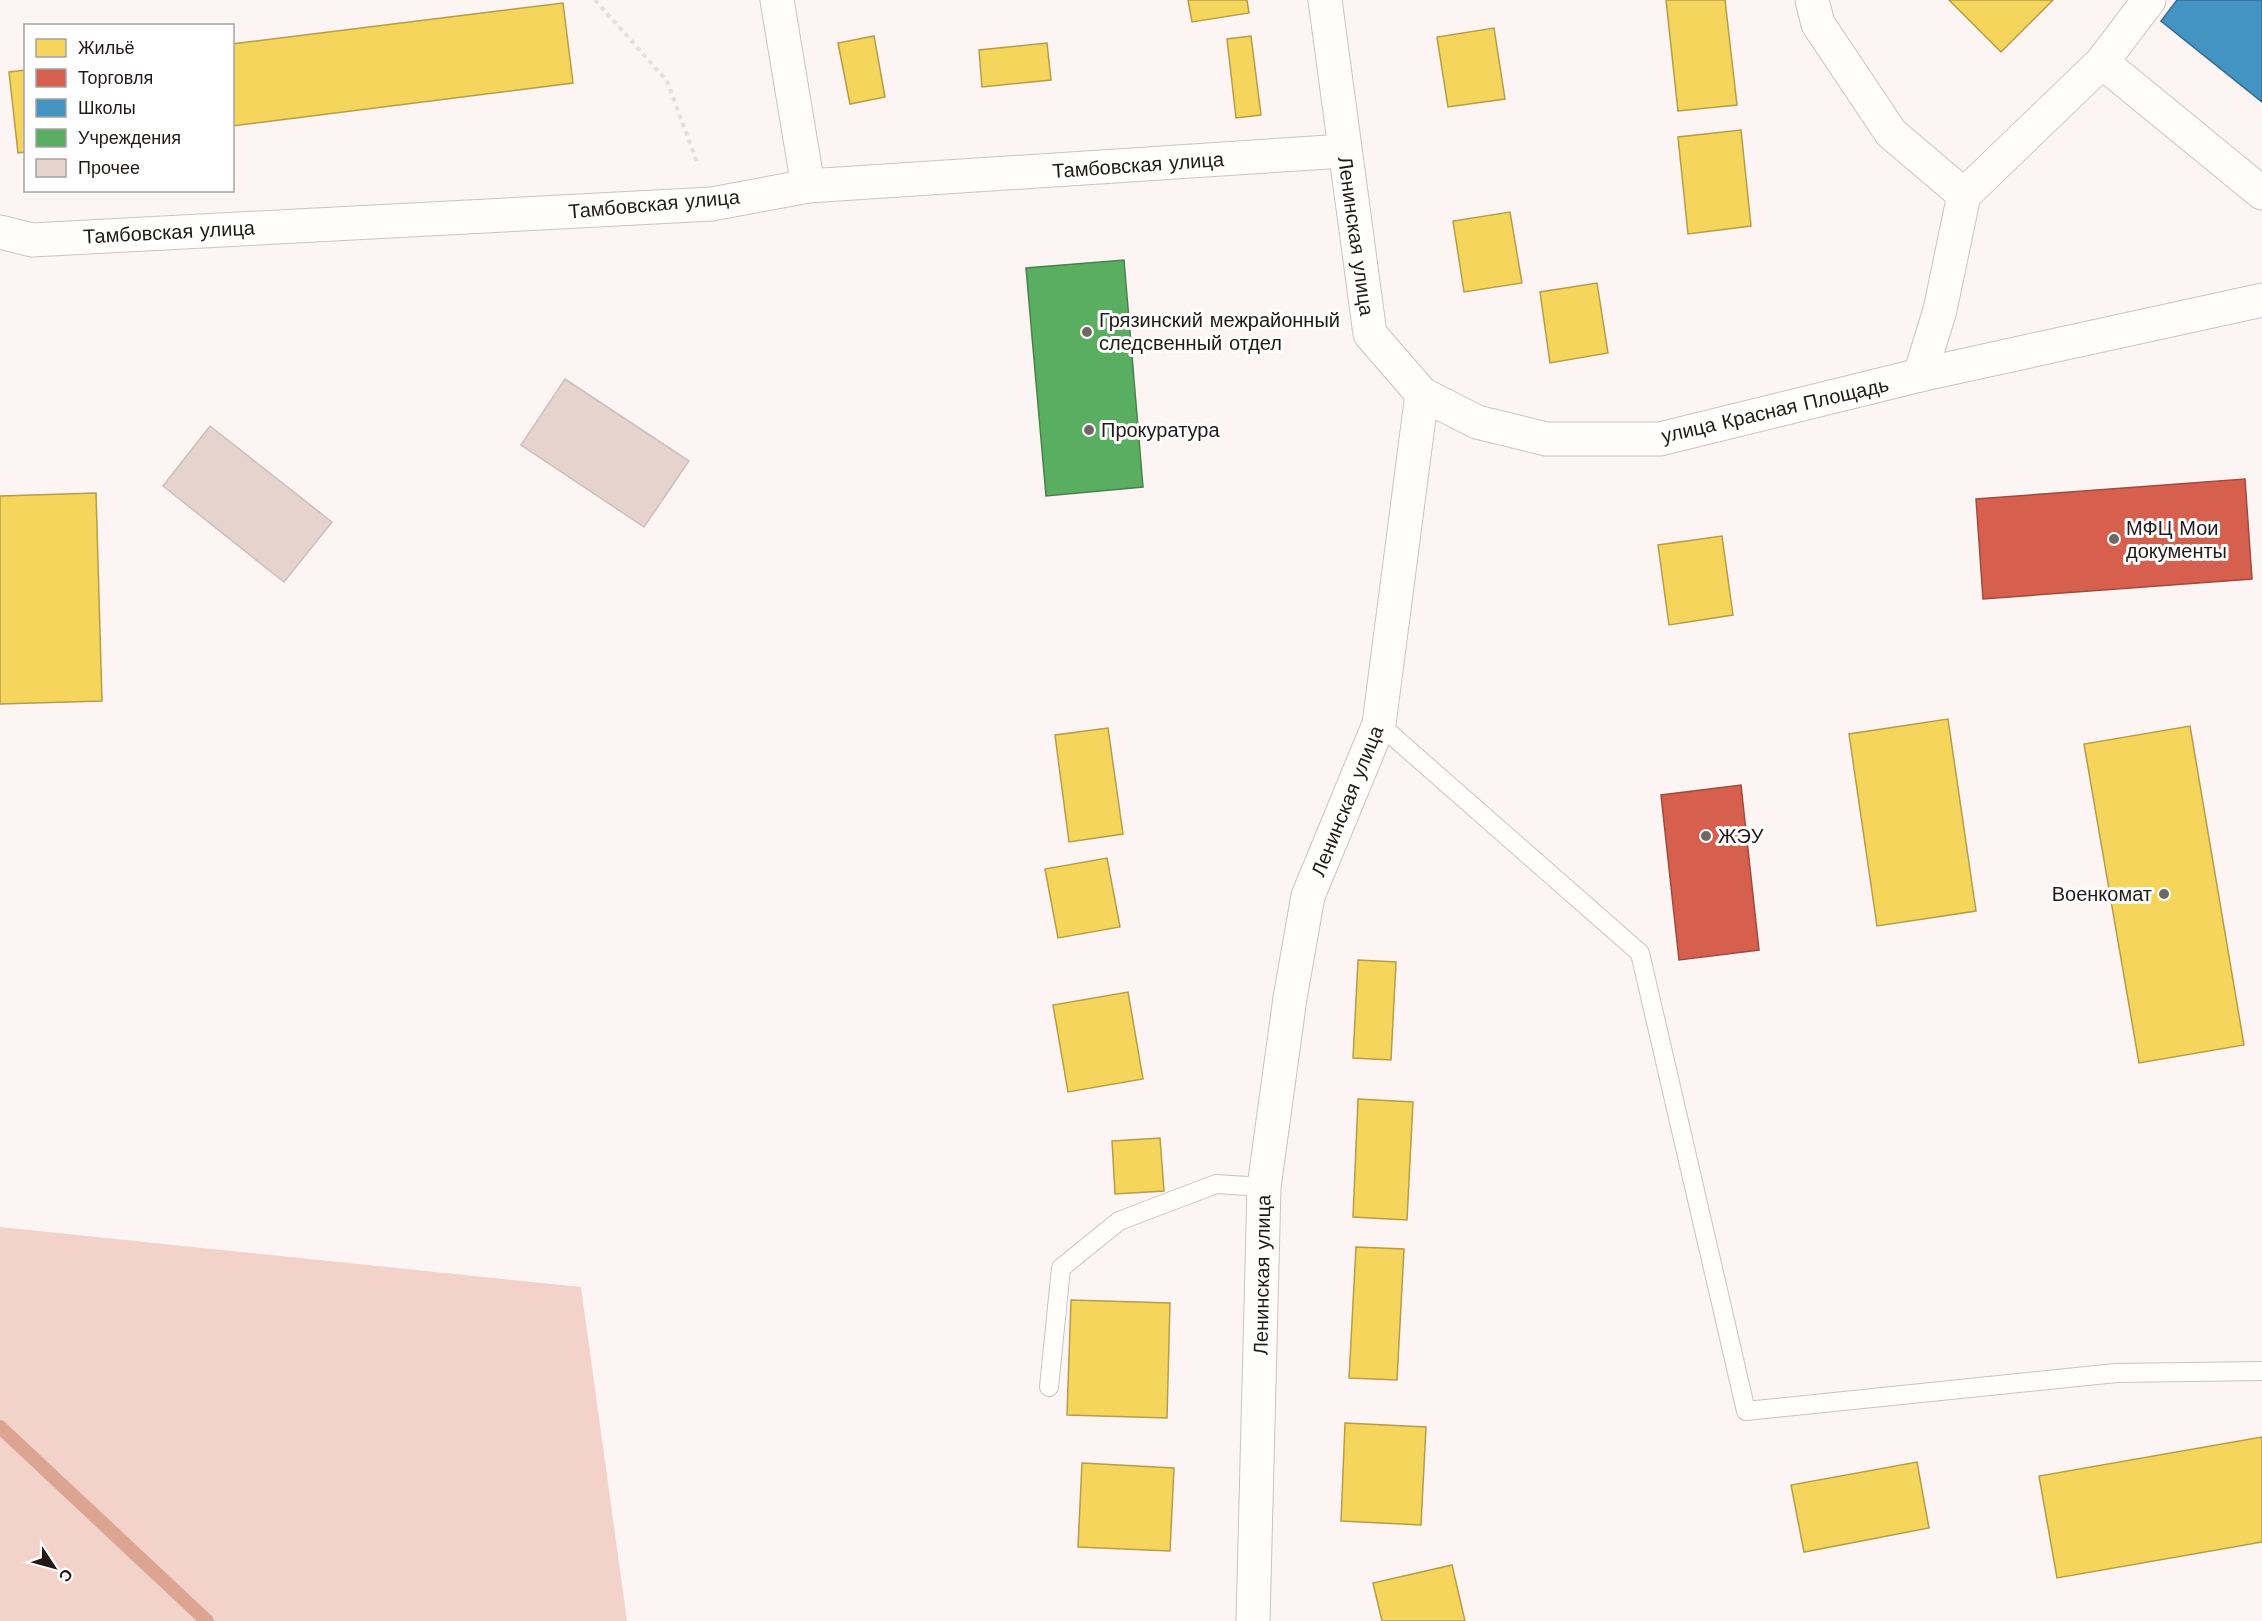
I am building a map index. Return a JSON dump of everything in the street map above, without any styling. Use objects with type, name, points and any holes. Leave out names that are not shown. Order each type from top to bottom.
[{"type":"street","points":[[777,0],[808,186]]},
{"type":"street","name":"Ленинская улица","points":[[1253,1621],[1264,1187],[1290,998],[1308,896],[1379,724],[1422,394],[1370,334],[1325,0]]},
{"type":"street","points":[[1812,0],[1818,24],[1891,133],[1964,195]]},
{"type":"street","points":[[1920,375],[1940,310],[1964,195],[2102,62],[2150,0]]},
{"type":"street","points":[[2102,62],[2262,193]]},
{"type":"street","name":"Тамбовская улица","points":[[0,232],[32,240],[712,204],[808,186],[1344,151]]},
{"type":"street","name":"улица Красная Площадь","points":[[1422,394],[1477,422],[1546,439],[1660,439],[1920,375],[2262,300]]},
{"type":"lane","points":[[1379,724],[1640,953],[1746,1411],[2116,1372],[2262,1371]]},
{"type":"lane","points":[[1049,1387],[1061,1268],[1119,1221],[1216,1184],[1264,1187]]},
{"type":"path","points":[[595,0],[667,81],[712,204]]},
{"type":"shaded area","points":[[0,1227],[581,1287],[627,1621],[0,1621]]},
{"type":"building: Жильё","points":[[1188,0],[1247,0],[1249,13],[1192,22]]},
{"type":"building: Жильё","points":[[1666,0],[1725,0],[1737,105],[1678,111]]},
{"type":"building: Жильё","points":[[1949,0],[2053,0],[2001,52]]},
{"type":"building: Жильё","points":[[563,3],[573,83],[234,126],[234,44]]},
{"type":"building: Жильё","points":[[1494,28],[1505,99],[1448,107],[1437,37]]},
{"type":"building: Жильё","points":[[874,36],[885,97],[850,104],[838,43]]},
{"type":"building: Жильё","points":[[1251,36],[1261,115],[1236,118],[1227,39]]},
{"type":"building: Жильё","points":[[1047,43],[1051,80],[982,87],[979,50]]},
{"type":"building: Жильё","points":[[24,70],[24,152],[18,153],[9,72]]},
{"type":"building: Жильё","points":[[1741,130],[1751,226],[1688,234],[1678,137]]},
{"type":"building: Жильё","points":[[1510,212],[1522,283],[1464,292],[1453,221]]},
{"type":"building: Жильё","points":[[1597,283],[1608,353],[1550,363],[1540,292]]},
{"type":"building: Жильё","points":[[96,493],[102,701],[0,704],[0,496]]},
{"type":"building: Жильё","points":[[1722,536],[1733,615],[1669,625],[1658,545]]},
{"type":"building: Жильё","points":[[1948,719],[1976,911],[1877,926],[1849,734]]},
{"type":"building: Жильё","name":"Военкомат","points":[[2190,726],[2244,1045],[2139,1063],[2084,744]]},
{"type":"building: Жильё","points":[[1108,728],[1123,834],[1069,842],[1055,735]]},
{"type":"building: Жильё","points":[[1107,858],[1120,927],[1058,938],[1045,869]]},
{"type":"building: Жильё","points":[[1358,960],[1396,962],[1391,1060],[1353,1058]]},
{"type":"building: Жильё","points":[[1128,992],[1143,1079],[1068,1092],[1053,1005]]},
{"type":"building: Жильё","points":[[1358,1099],[1413,1102],[1407,1220],[1353,1217]]},
{"type":"building: Жильё","points":[[1160,1138],[1164,1191],[1115,1194],[1112,1141]]},
{"type":"building: Жильё","points":[[1356,1247],[1404,1249],[1397,1380],[1349,1378]]},
{"type":"building: Жильё","points":[[1071,1300],[1170,1303],[1167,1418],[1067,1415]]},
{"type":"building: Жильё","points":[[1345,1423],[1426,1427],[1421,1525],[1341,1521]]},
{"type":"building: Жильё","points":[[2262,1437],[2262,1542],[2057,1578],[2039,1476]]},
{"type":"building: Жильё","points":[[1917,1462],[1929,1528],[1804,1552],[1791,1485]]},
{"type":"building: Жильё","points":[[1082,1463],[1174,1468],[1170,1551],[1078,1547]]},
{"type":"building: Жильё","points":[[1452,1565],[1465,1621],[1382,1621],[1373,1583]]},
{"type":"building: Торговля","name":"МФЦ Мои документы","points":[[2245,479],[2252,579],[1983,599],[1976,499]]},
{"type":"building: Торговля","name":"ЖЭУ","points":[[1741,785],[1759,950],[1679,960],[1661,795]]},
{"type":"building: Школы","points":[[2177,0],[2262,0],[2262,102],[2161,21]]},
{"type":"building: Учреждения","name":"Прокуратура","points":[[1124,260],[1143,487],[1046,496],[1026,268]]},
{"type":"building: Прочее","points":[[565,379],[689,461],[644,527],[521,445]]},
{"type":"building: Прочее","points":[[210,426],[332,522],[284,582],[163,486]]},
{"type":"waterway","points":[[0,1427],[207,1621]]},
{"type":"place","name":"Грязинский межрайонный следсвенный отдел","points":[[1087,332]]},
{"type":"place","name":"Прокуратура","points":[[1089,430]]},
{"type":"place","name":"МФЦ Мои документы","points":[[2114,539]]},
{"type":"place","name":"ЖЭУ","points":[[1706,836]]},
{"type":"place","name":"Военкомат","points":[[2164,894]]}]
